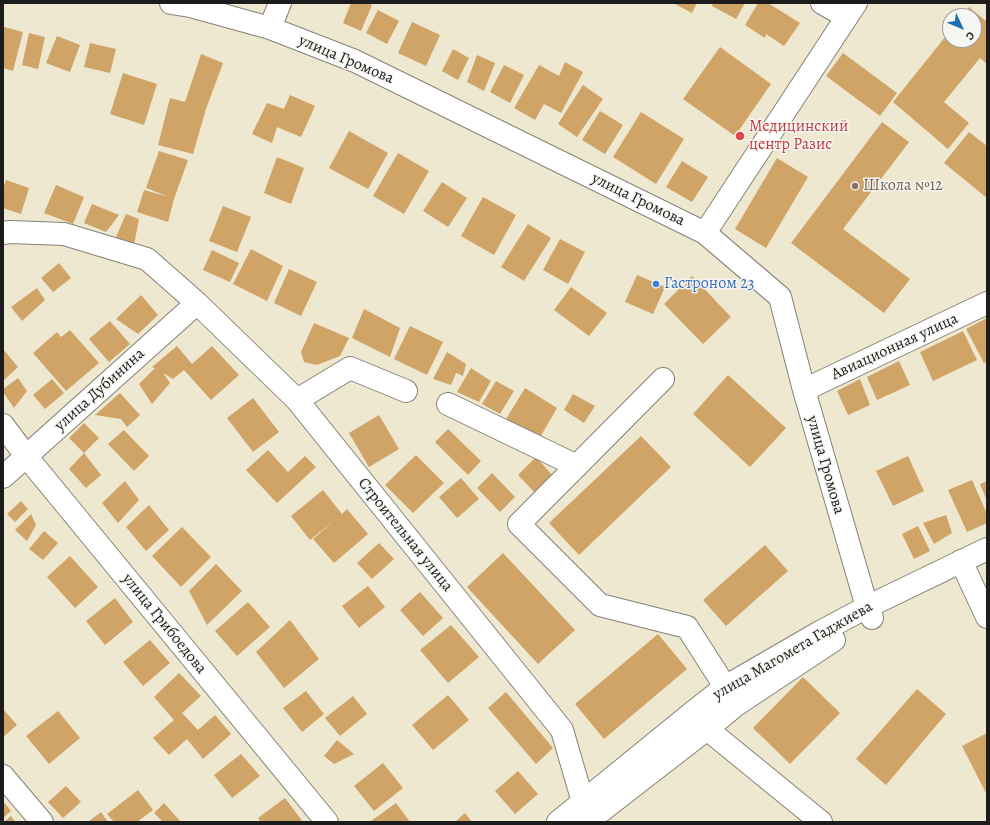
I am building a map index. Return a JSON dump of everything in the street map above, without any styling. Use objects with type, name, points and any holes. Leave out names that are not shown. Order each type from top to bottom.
[{"type":"street","name":"улица Громова","points":[[171,3],[190,6],[270,28],[355,61],[705,233],[780,297],[804,390],[870,613]]},
{"type":"street","points":[[270,28],[280,3]]},
{"type":"street","points":[[705,233],[852,10],[822,3]]},
{"type":"street","name":"Строительная улица","points":[[3,233],[64,234],[147,259],[196,303],[297,400],[562,730],[588,816]]},
{"type":"street","name":"улица Дубинина","points":[[3,477],[196,303]]},
{"type":"street","name":"Авиационная улица","points":[[804,390],[987,303]]},
{"type":"street","points":[[297,400],[350,368],[406,391]]},
{"type":"street","points":[[663,379],[519,524],[600,605],[687,627],[731,696]]},
{"type":"street","points":[[448,404],[577,466]]},
{"type":"street","name":"улица Грибоедова","points":[[3,425],[26,456],[327,822]]},
{"type":"street","name":"улица Магомета Гаджиева","points":[[588,816],[693,712],[731,696],[820,632],[870,613],[964,568],[987,549]]},
{"type":"street","name":"улица Магомета Гаджиева","points":[[964,568],[987,565]]},
{"type":"street","points":[[964,568],[987,617]]},
{"type":"street","name":"улица Магомета Гаджиева","points":[[558,822],[588,816],[707,729],[731,696]]},
{"type":"street","points":[[693,712],[707,729],[822,822]]},
{"type":"street","points":[[3,776],[42,822]]},
{"type":"building","points":[[351,3],[368,3],[372,5],[361,31],[343,23]]},
{"type":"building","points":[[673,3],[697,3],[692,13]]},
{"type":"building","points":[[713,3],[745,3],[736,19],[712,6]]},
{"type":"building","points":[[758,3],[768,3],[800,23],[784,46],[766,34],[765,38],[745,25]]},
{"type":"building","points":[[378,10],[399,21],[387,44],[366,33]]},
{"type":"building","points":[[982,18],[987,22],[987,64],[980,58],[944,102],[969,123],[948,149],[893,102],[942,41],[942,48],[982,48]]},
{"type":"building","points":[[412,22],[440,35],[426,66],[398,53]]},
{"type":"building","points":[[4,27],[23,32],[13,71],[3,68]]},
{"type":"building","points":[[29,33],[45,37],[38,69],[22,65]]},
{"type":"building","points":[[57,36],[80,45],[70,72],[46,63]]},
{"type":"building","points":[[90,43],[116,49],[110,73],[84,67]]},
{"type":"building","points":[[720,47],[771,84],[735,136],[683,99]]},
{"type":"building","points":[[453,49],[469,58],[458,80],[442,71]]},
{"type":"building","points":[[843,53],[897,93],[880,116],[826,76]]},
{"type":"building","points":[[201,54],[223,63],[206,109],[193,154],[158,145],[170,98],[185,102]]},
{"type":"building","points":[[477,55],[495,63],[484,91],[467,82]]},
{"type":"building","points":[[565,62],[583,72],[561,113],[544,104],[535,120],[514,108],[539,65],[559,76]]},
{"type":"building","points":[[504,65],[524,75],[510,103],[490,92]]},
{"type":"building","points":[[123,73],[157,84],[144,125],[110,114]]},
{"type":"building","points":[[583,85],[603,99],[577,137],[558,124]]},
{"type":"building","points":[[290,95],[315,106],[301,137],[277,127],[272,143],[252,134],[267,103],[284,109]]},
{"type":"building","points":[[600,111],[623,125],[605,154],[582,140]]},
{"type":"building","points":[[641,112],[684,139],[656,184],[613,157]]},
{"type":"building","name":"Школа №12","points":[[882,122],[909,142],[843,229],[910,279],[884,313],[791,243]]},
{"type":"building","points":[[349,131],[388,153],[368,189],[329,168]]},
{"type":"building","points":[[969,132],[987,146],[987,198],[944,163]]},
{"type":"building","points":[[159,151],[188,160],[174,199],[168,222],[137,212],[144,190],[169,197],[146,188]]},
{"type":"building","points":[[398,153],[429,171],[404,214],[373,196]]},
{"type":"building","points":[[277,157],[304,168],[291,204],[264,193]]},
{"type":"building","points":[[777,158],[808,177],[766,248],[735,229]]},
{"type":"building","points":[[682,161],[708,177],[692,202],[666,187]]},
{"type":"building","points":[[6,180],[29,188],[21,214],[3,208],[3,188]]},
{"type":"building","points":[[442,182],[467,198],[448,227],[423,211]]},
{"type":"building","points":[[56,185],[84,197],[73,224],[44,213]]},
{"type":"building","points":[[483,197],[516,215],[494,255],[461,236]]},
{"type":"building","points":[[92,204],[119,215],[106,232],[84,223]]},
{"type":"building","points":[[223,206],[251,217],[237,252],[209,241]]},
{"type":"building","points":[[126,214],[139,219],[134,245],[116,237]]},
{"type":"building","points":[[528,224],[551,238],[524,281],[501,267]]},
{"type":"building","points":[[560,239],[585,252],[568,284],[543,270]]},
{"type":"building","points":[[251,249],[283,266],[267,301],[233,284]]},
{"type":"building","points":[[212,250],[239,263],[230,282],[203,270]]},
{"type":"building","points":[[59,263],[71,278],[53,292],[41,278]]},
{"type":"building","points":[[289,269],[317,282],[301,316],[274,303]]},
{"type":"building","points":[[637,275],[665,287],[653,314],[625,302]]},
{"type":"building","points":[[692,276],[731,317],[703,344],[664,304]]},
{"type":"building","points":[[571,287],[607,313],[589,336],[554,310]]},
{"type":"building","points":[[37,288],[45,300],[22,321],[11,307]]},
{"type":"building","points":[[141,295],[158,315],[138,334],[116,319]]},
{"type":"building","points":[[364,309],[400,328],[390,357],[352,338]]},
{"type":"building","points":[[987,318],[987,361],[984,363],[966,329]]},
{"type":"building","points":[[110,321],[130,344],[109,362],[89,339]]},
{"type":"building","points":[[314,323],[349,338],[340,356],[317,365],[304,362],[301,352]]},
{"type":"building","points":[[410,326],[443,342],[427,375],[394,359]]},
{"type":"building","points":[[70,330],[99,363],[66,391],[33,353],[57,332],[61,337]]},
{"type":"building","points":[[963,331],[977,360],[933,381],[920,352]]},
{"type":"building","points":[[177,346],[192,364],[212,346],[239,375],[211,400],[184,370],[173,379],[163,373],[170,383],[152,404],[139,384],[155,368],[152,367]]},
{"type":"building","points":[[3,349],[18,367],[3,381]]},
{"type":"building","points":[[447,352],[466,364],[463,376],[456,373],[451,385],[433,379]]},
{"type":"building","points":[[899,361],[910,385],[877,400],[867,377]]},
{"type":"building","points":[[471,368],[491,381],[479,402],[457,392]]},
{"type":"building","points":[[728,375],[786,428],[750,467],[693,414]]},
{"type":"building","points":[[18,378],[27,391],[14,408],[3,392],[3,389]]},
{"type":"building","points":[[52,379],[64,393],[45,409],[33,395]]},
{"type":"building","points":[[860,379],[870,405],[848,415],[837,391]]},
{"type":"building","points":[[496,381],[514,391],[500,414],[482,404]]},
{"type":"building","points":[[525,388],[557,408],[539,439],[506,419]]},
{"type":"building","points":[[120,393],[140,415],[127,427],[121,419],[95,415]]},
{"type":"building","points":[[573,394],[595,406],[584,423],[564,410]]},
{"type":"building","points":[[253,398],[279,432],[253,452],[227,418]]},
{"type":"building","points":[[379,415],[399,449],[369,467],[349,433]]},
{"type":"building","points":[[84,423],[99,438],[84,453],[69,438]]},
{"type":"building","points":[[448,429],[481,461],[468,475],[435,442]]},
{"type":"building","points":[[124,430],[149,456],[134,471],[108,444]]},
{"type":"building","points":[[641,436],[671,467],[579,555],[549,523]]},
{"type":"building","points":[[268,450],[288,472],[305,456],[316,467],[277,503],[246,470]]},
{"type":"building","points":[[84,453],[101,475],[86,488],[69,469]]},
{"type":"building","points":[[416,455],[444,483],[413,513],[385,485]]},
{"type":"building","points":[[908,456],[924,491],[893,506],[876,471]]},
{"type":"building","points":[[536,457],[553,476],[535,493],[518,475]]},
{"type":"building","points":[[492,473],[515,497],[500,512],[477,488]]},
{"type":"building","points":[[461,478],[479,499],[457,518],[439,497]]},
{"type":"building","points":[[972,480],[987,514],[987,523],[967,532],[948,490]]},
{"type":"building","points":[[125,481],[139,500],[118,523],[102,503]]},
{"type":"building","points":[[987,481],[987,501],[980,484]]},
{"type":"building","points":[[323,490],[342,514],[347,509],[368,534],[334,563],[313,539],[335,520],[310,540],[291,516]]},
{"type":"building","points":[[21,501],[28,509],[15,522],[7,514]]},
{"type":"building","points":[[149,505],[169,530],[146,551],[126,527]]},
{"type":"building","points":[[31,514],[36,525],[27,541],[15,530]]},
{"type":"building","points":[[946,515],[952,533],[934,544],[923,523]]},
{"type":"building","points":[[918,526],[930,551],[914,559],[902,534]]},
{"type":"building","points":[[182,527],[211,557],[181,587],[152,556]]},
{"type":"building","points":[[44,531],[58,543],[43,560],[29,549]]},
{"type":"building","points":[[379,543],[394,559],[372,579],[357,563]]},
{"type":"building","points":[[765,545],[788,571],[726,626],[703,600]]},
{"type":"building","points":[[503,553],[575,630],[538,664],[467,587]]},
{"type":"building","points":[[70,556],[98,587],[75,608],[47,577]]},
{"type":"building","points":[[216,564],[242,591],[207,625],[189,591]]},
{"type":"building","points":[[368,586],[385,607],[359,628],[342,606]]},
{"type":"building","points":[[420,592],[443,618],[423,636],[400,610]]},
{"type":"building","points":[[115,598],[133,622],[105,645],[86,621]]},
{"type":"building","points":[[248,602],[270,627],[237,656],[215,631]]},
{"type":"building","points":[[290,620],[319,659],[284,688],[256,652]]},
{"type":"building","points":[[451,625],[479,657],[448,683],[420,650]]},
{"type":"building","points":[[658,634],[687,669],[604,739],[575,704]]},
{"type":"building","points":[[150,640],[170,663],[143,686],[123,662]]},
{"type":"building","points":[[179,673],[201,696],[182,713],[198,730],[215,715],[231,734],[203,759],[187,739],[169,755],[153,738],[174,720],[154,697]]},
{"type":"building","points":[[803,677],[840,713],[790,764],[753,728]]},
{"type":"building","points":[[917,689],[946,714],[886,785],[856,759]]},
{"type":"building","points":[[306,691],[324,714],[302,732],[283,708]]},
{"type":"building","points":[[506,692],[553,748],[536,764],[488,708]]},
{"type":"building","points":[[448,695],[469,720],[433,750],[412,725]]},
{"type":"building","points":[[353,696],[367,714],[340,736],[325,718]]},
{"type":"building","points":[[3,709],[17,725],[3,737]]},
{"type":"building","points":[[58,711],[80,738],[49,764],[26,736]]},
{"type":"building","points":[[987,733],[987,795],[962,746]]},
{"type":"building","points":[[337,740],[354,754],[334,764],[324,756]]},
{"type":"building","points":[[241,754],[260,776],[232,798],[214,775]]},
{"type":"building","points":[[383,763],[403,788],[374,811],[354,786]]},
{"type":"building","points":[[518,771],[538,794],[515,814],[495,791]]},
{"type":"building","points":[[66,786],[81,802],[63,818],[48,802]]},
{"type":"building","points":[[138,790],[153,810],[137,822],[114,822],[107,814]]},
{"type":"building","points":[[285,798],[303,822],[261,822],[258,818]]},
{"type":"building","points":[[3,801],[11,811],[3,818]]},
{"type":"building","points":[[164,803],[181,822],[163,822],[154,813]]},
{"type":"building","points":[[396,803],[410,822],[371,821]]},
{"type":"building","points":[[101,812],[108,822],[88,822]]},
{"type":"building","points":[[465,813],[472,822],[455,822]]},
{"type":"building","points":[[11,816],[15,822],[4,822]]},
{"type":"place","name":"Медицинский центр Разис","points":[[740,136]]},
{"type":"place","name":"Школа №12","points":[[855,186]]},
{"type":"place","name":"Гастроном 23","points":[[656,284]]}]
